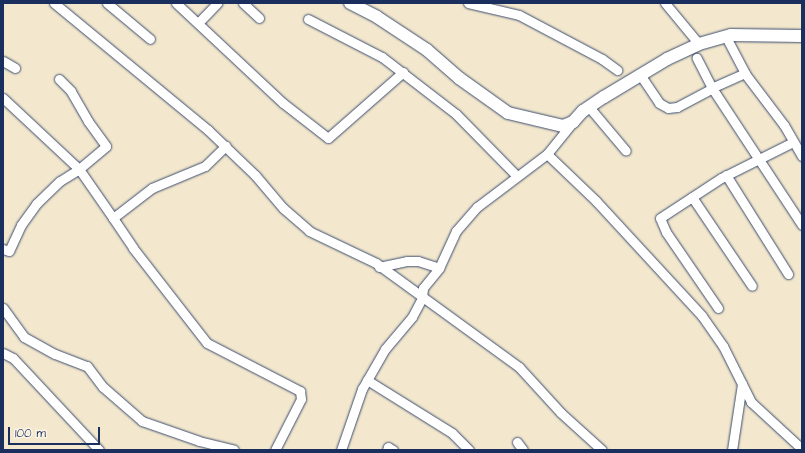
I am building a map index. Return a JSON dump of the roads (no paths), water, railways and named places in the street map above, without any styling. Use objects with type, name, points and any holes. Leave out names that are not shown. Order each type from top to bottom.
[{"type":"main road","points":[[350,3],[377,17],[427,50],[458,78],[508,113],[563,126],[573,122],[590,107],[699,44],[725,35],[802,36]]},
{"type":"street","points":[[54,3],[158,87],[226,146],[255,175],[282,208],[309,231],[379,267],[519,367],[561,413],[602,450]]},
{"type":"street","points":[[107,3],[150,39]]},
{"type":"street","points":[[176,3],[283,103],[328,138],[402,72]]},
{"type":"street","points":[[198,23],[217,3]]},
{"type":"street","points":[[243,3],[259,18]]},
{"type":"street","points":[[468,3],[519,15],[602,59],[617,70]]},
{"type":"street","points":[[665,3],[699,44]]},
{"type":"street","points":[[308,18],[382,56],[456,114],[517,176]]},
{"type":"street","points":[[725,35],[745,73],[794,142],[802,156]]},
{"type":"street","points":[[697,58],[712,88],[802,225]]},
{"type":"street","points":[[3,61],[15,68]]},
{"type":"street","points":[[642,76],[659,103],[668,108],[677,107],[712,88],[745,73]]},
{"type":"street","points":[[3,249],[9,251],[21,226],[36,204],[60,181],[79,169],[106,146],[88,121],[71,91],[59,79]]},
{"type":"street","points":[[3,98],[79,169],[113,218],[207,343],[300,390],[301,399],[275,450]]},
{"type":"street","points":[[590,107],[626,151]]},
{"type":"street","points":[[341,450],[367,380],[385,349],[412,317],[422,298],[423,288],[439,268],[447,247],[468,217],[546,154],[573,122]]},
{"type":"street","points":[[718,308],[659,222],[664,214],[726,175],[758,158],[794,142]]},
{"type":"street","points":[[113,218],[152,188],[205,166],[226,146]]},
{"type":"street","points":[[546,154],[596,201],[702,316],[751,402],[802,449]]},
{"type":"street","points":[[726,175],[788,274]]},
{"type":"street","points":[[692,197],[752,286]]},
{"type":"street","points":[[379,267],[407,261],[439,268]]},
{"type":"street","points":[[3,308],[24,337],[55,354],[87,366],[103,387],[142,422],[187,438],[234,450]]},
{"type":"street","points":[[3,353],[13,358],[99,450]]},
{"type":"street","points":[[367,380],[452,433],[469,450]]},
{"type":"street","points":[[732,450],[742,384]]},
{"type":"street","points":[[517,442],[523,450]]},
{"type":"street","points":[[386,450],[388,447],[393,450]]}]
